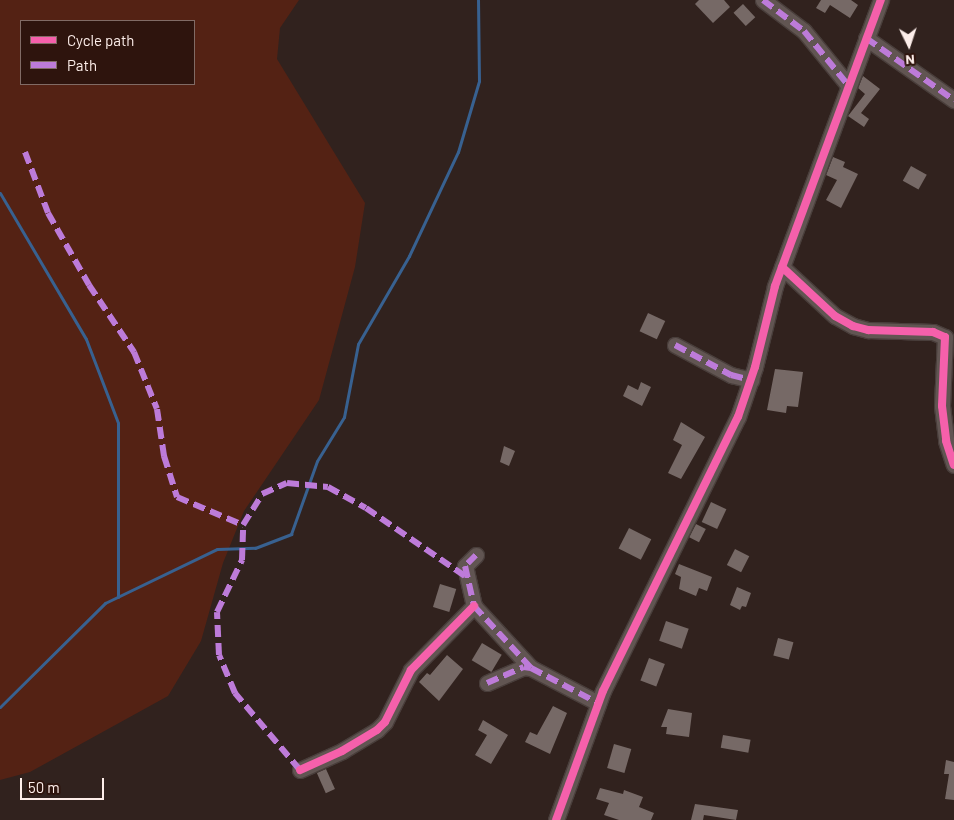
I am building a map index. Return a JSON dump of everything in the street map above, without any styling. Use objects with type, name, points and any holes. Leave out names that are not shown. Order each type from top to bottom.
[{"type":"street","points":[[763,0],[804,31],[848,85]]},
{"type":"street","points":[[556,820],[598,703],[719,459],[751,380],[782,266],[881,0]]},
{"type":"street","points":[[866,38],[954,100]]},
{"type":"street","points":[[782,266],[835,316],[853,326],[868,330],[933,332],[945,337],[942,406],[946,441],[954,465]]},
{"type":"street","points":[[675,346],[732,374],[751,380]]},
{"type":"street","points":[[476,555],[465,566],[465,576],[474,606],[532,668],[598,703]]},
{"type":"street","points":[[300,770],[342,751],[377,730],[385,722],[411,670],[474,606]]},
{"type":"street","points":[[487,682],[524,668],[532,668]]},
{"type":"shaded area","points":[[0,0],[299,0],[280,28],[277,59],[365,203],[355,267],[319,400],[244,511],[223,563],[201,641],[168,696],[30,772],[0,780]]},
{"type":"building","points":[[699,0],[724,0],[730,7],[713,23],[695,4]]},
{"type":"building","points":[[821,0],[851,0],[858,5],[850,18],[830,5],[825,13],[816,8]]},
{"type":"building","points":[[743,4],[755,17],[746,26],[733,13]]},
{"type":"building","points":[[863,76],[880,89],[861,113],[869,119],[864,127],[848,116],[865,94],[858,88]]},
{"type":"building","points":[[833,157],[845,162],[843,167],[858,174],[841,208],[826,200],[837,180],[826,175]]},
{"type":"building","points":[[911,166],[927,175],[919,190],[903,181]]},
{"type":"building","points":[[648,313],[665,321],[657,339],[640,331]]},
{"type":"building","points":[[775,369],[803,372],[798,407],[787,406],[786,413],[767,410]]},
{"type":"building","points":[[641,382],[651,387],[642,406],[623,396],[628,385],[638,390]]},
{"type":"building","points":[[681,422],[705,437],[681,479],[668,473],[682,445],[673,440]]},
{"type":"building","points":[[504,446],[515,451],[509,466],[500,462]]},
{"type":"building","points":[[711,502],[726,509],[717,529],[702,522]]},
{"type":"building","points":[[696,524],[706,529],[699,542],[689,537]]},
{"type":"building","points":[[629,528],[651,539],[641,560],[619,548]]},
{"type":"building","points":[[735,549],[749,556],[741,572],[727,565]]},
{"type":"building","points":[[679,564],[712,577],[707,591],[699,588],[696,596],[679,589],[681,577],[675,574]]},
{"type":"building","points":[[440,584],[456,589],[449,612],[433,607]]},
{"type":"building","points":[[737,587],[751,593],[746,607],[742,606],[740,610],[730,605]]},
{"type":"building","points":[[666,621],[689,629],[682,649],[659,641]]},
{"type":"building","points":[[778,638],[793,642],[789,660],[773,655]]},
{"type":"building","points":[[482,643],[502,655],[491,672],[472,660]]},
{"type":"building","points":[[447,655],[463,669],[439,701],[419,682],[427,673],[430,675]]},
{"type":"building","points":[[649,658],[665,664],[656,686],[640,680]]},
{"type":"building","points":[[553,706],[567,713],[550,754],[525,742],[530,732],[537,735]]},
{"type":"building","points":[[668,709],[692,713],[689,737],[666,734],[667,727],[661,727]]},
{"type":"building","points":[[483,720],[508,735],[491,764],[475,755],[487,735],[478,730]]},
{"type":"building","points":[[723,735],[751,740],[748,753],[721,748]]},
{"type":"building","points":[[614,744],[631,749],[624,773],[607,768]]},
{"type":"building","points":[[946,760],[954,762],[954,800],[945,799],[949,774],[944,774]]},
{"type":"building","points":[[326,769],[335,789],[326,793],[317,773]]},
{"type":"building","points":[[600,788],[623,794],[624,790],[643,797],[639,807],[654,813],[651,820],[619,820],[604,815],[609,803],[596,799]]},
{"type":"building","points":[[695,804],[738,810],[736,820],[704,815],[703,820],[691,820]]},
{"type":"waterway","points":[[0,707],[105,603],[217,549],[255,548],[291,534],[317,461],[344,417],[358,344],[409,256],[458,152],[479,81],[478,0]]},
{"type":"waterway","points":[[0,193],[86,339],[118,423],[118,597]]},
{"type":"marked path","points":[[763,0],[804,31],[848,85]]},
{"type":"marked path","points":[[866,38],[954,100]]},
{"type":"marked path","points":[[25,152],[48,213],[89,285],[134,352],[157,409],[164,456],[177,497],[243,525]]},
{"type":"marked path","points":[[675,345],[731,375],[751,380]]},
{"type":"marked path","points":[[304,768],[300,770],[235,693],[219,655],[217,612],[242,560],[243,525],[262,494],[287,483],[328,487],[366,508],[465,576]]},
{"type":"marked path","points":[[476,555],[465,566],[474,606],[531,668]]},
{"type":"marked path","points":[[487,683],[524,667],[531,668],[598,703]]},
{"type":"cycle path","points":[[556,820],[603,691],[738,417],[755,367],[775,286],[881,0]]},
{"type":"cycle path","points":[[782,267],[835,316],[853,326],[868,330],[933,332],[945,337],[942,406],[946,441],[954,465]]},
{"type":"cycle path","points":[[300,770],[342,751],[377,730],[385,722],[411,670],[474,606]]}]
